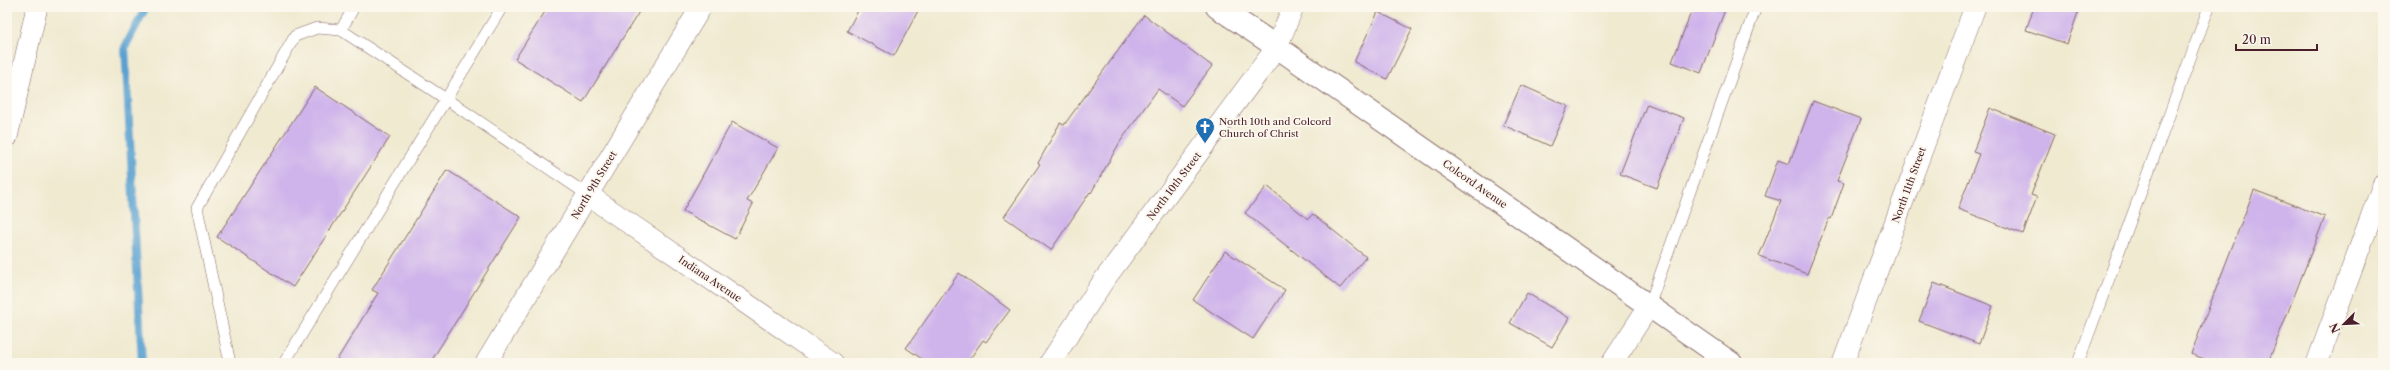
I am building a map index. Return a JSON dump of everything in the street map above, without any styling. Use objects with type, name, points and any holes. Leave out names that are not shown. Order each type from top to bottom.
[{"type":"street","points":[[7,137],[37,7]]},
{"type":"street","name":"North 9th Street","points":[[486,363],[701,7]]},
{"type":"street","name":"Colcord Avenue","points":[[1217,7],[1278,47],[1731,363]]},
{"type":"street","name":"North 10th Street","points":[[1050,363],[1104,280],[1278,47],[1293,7]]},
{"type":"street","name":"North 11th Street","points":[[1843,363],[1975,7]]},
{"type":"street","points":[[2316,363],[2383,185]]},
{"type":"street","name":"Indiana Avenue","points":[[588,195],[833,363]]},
{"type":"street","points":[[1612,363],[1649,306]]},
{"type":"lane","points":[[341,30],[354,7]]},
{"type":"lane","points":[[284,363],[502,7]]},
{"type":"lane","points":[[1649,306],[1756,7]]},
{"type":"lane","points":[[2078,363],[2209,7]]},
{"type":"lane","points":[[230,363],[197,208],[295,36],[317,28],[341,30],[588,195]]},
{"type":"building","points":[[548,7],[642,7],[583,102],[515,59]]},
{"type":"building","points":[[860,7],[920,7],[894,56],[847,31]]},
{"type":"building","points":[[1693,7],[1726,7],[1701,73],[1672,62]]},
{"type":"building","points":[[2034,7],[2080,7],[2067,44],[2026,30]]},
{"type":"building","points":[[1378,12],[1412,29],[1387,79],[1354,62]]},
{"type":"building","points":[[1144,15],[1212,66],[1182,106],[1158,89],[1120,142],[1091,193],[1090,192],[1051,250],[1004,217],[1040,164],[1038,163],[1060,123],[1064,125]]},
{"type":"building","points":[[1521,85],[1568,106],[1550,146],[1503,125]]},
{"type":"building","points":[[315,87],[390,137],[293,287],[217,237]]},
{"type":"building","points":[[1813,101],[1861,119],[1837,181],[1844,183],[1831,219],[1829,218],[1807,274],[1759,256],[1781,201],[1765,196],[1778,160],[1789,164]]},
{"type":"building","points":[[1647,104],[1684,118],[1657,188],[1620,174]]},
{"type":"building","points":[[1990,108],[2055,134],[2031,195],[2037,197],[2023,234],[1958,209],[1979,154],[1973,152]]},
{"type":"building","points":[[732,122],[778,148],[747,201],[753,204],[735,239],[683,211]]},
{"type":"building","points":[[447,170],[521,217],[430,363],[335,363],[378,293],[372,290]]},
{"type":"building","points":[[1267,186],[1308,219],[1313,214],[1366,257],[1340,288],[1245,213]]},
{"type":"building","points":[[2254,190],[2325,217],[2268,363],[2215,363],[2191,354]]},
{"type":"building","points":[[1225,251],[1285,290],[1253,339],[1193,300]]},
{"type":"building","points":[[959,273],[1010,310],[986,342],[983,340],[967,363],[928,363],[906,348]]},
{"type":"building","points":[[1934,283],[1993,306],[1979,344],[1919,321]]},
{"type":"building","points":[[1527,293],[1569,318],[1552,347],[1510,323]]},
{"type":"waterway","points":[[142,363],[125,47],[146,7]]},
{"type":"place","name":"North 10th and Colcord Church of Christ","points":[[1205,144]]}]
